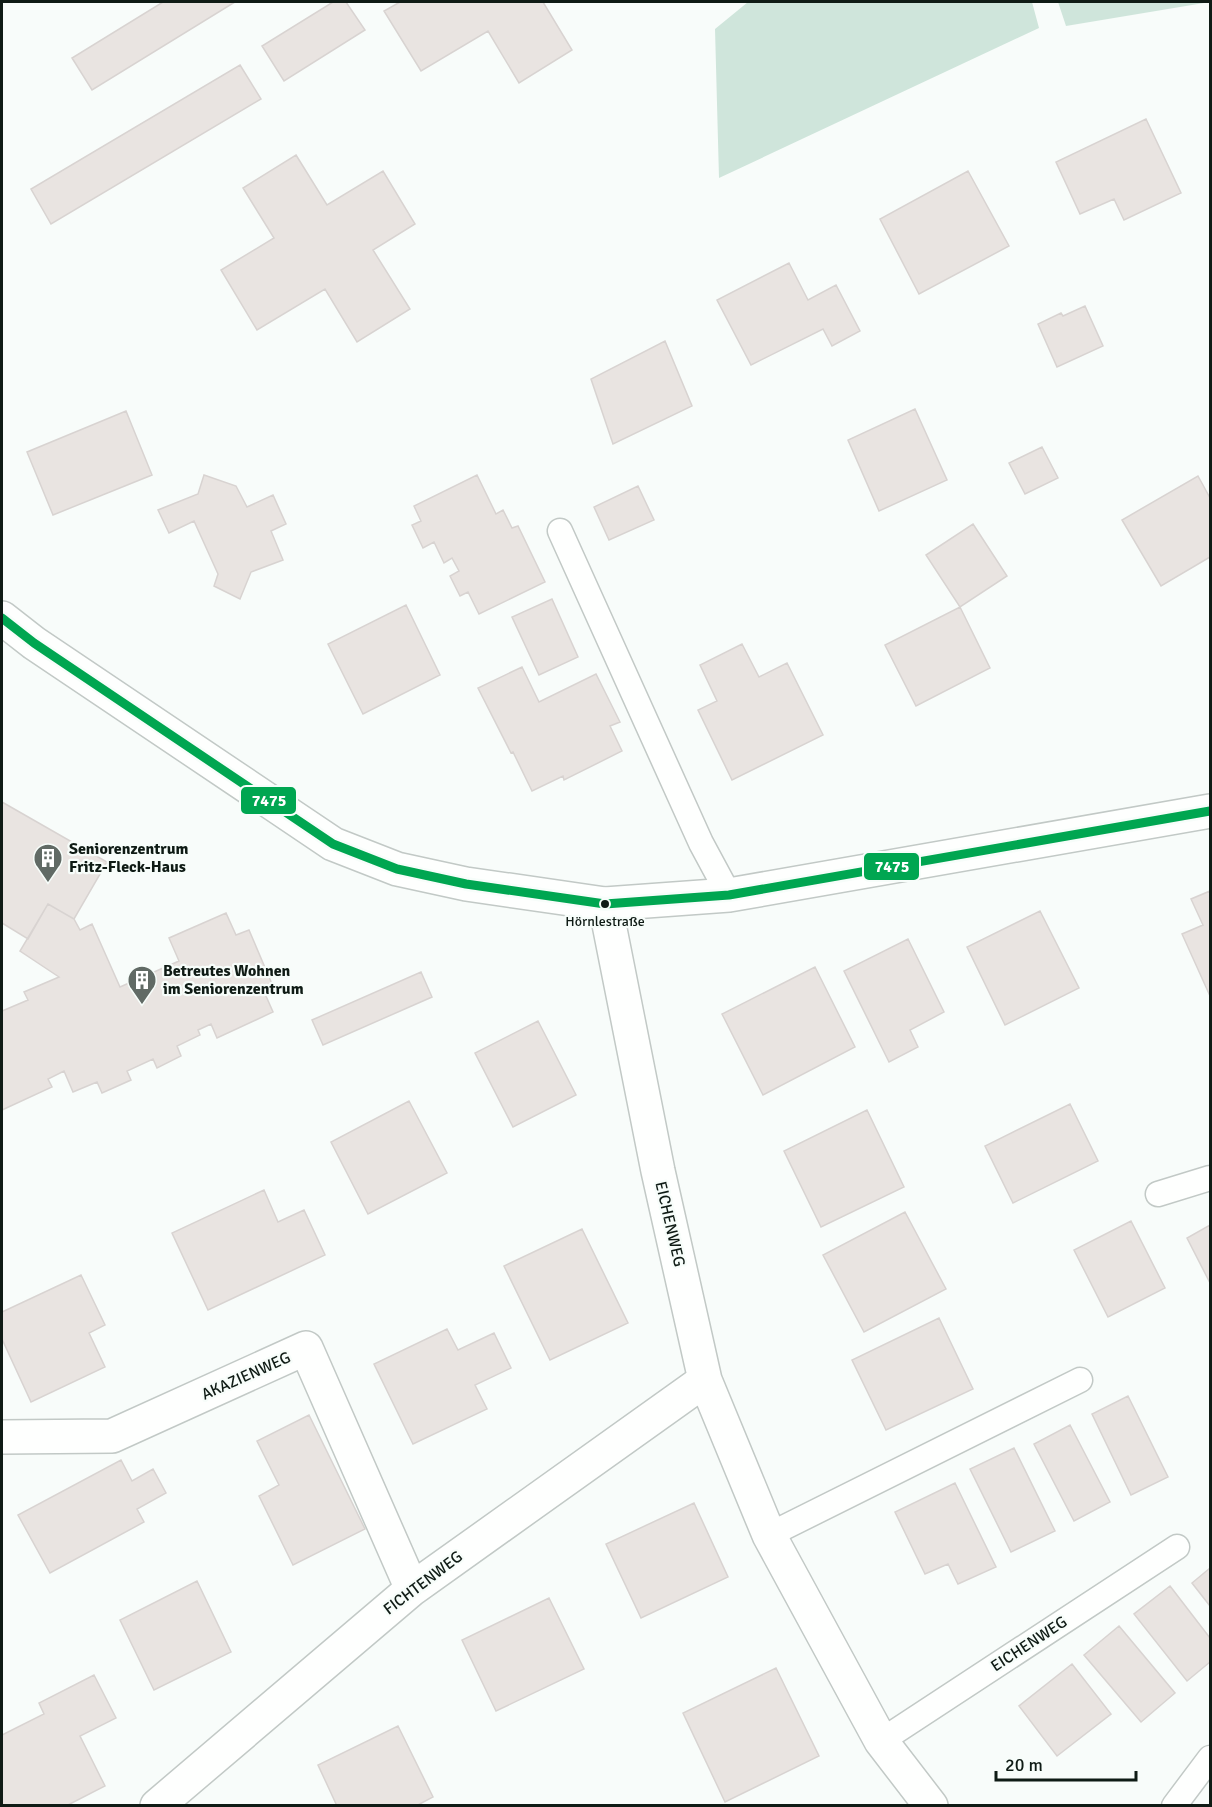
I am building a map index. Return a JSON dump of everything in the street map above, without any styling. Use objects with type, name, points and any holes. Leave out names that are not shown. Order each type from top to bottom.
[{"type":"street","points":[[2,618],[34,643],[333,844],[397,869],[466,884],[605,904],[729,895],[1210,811]]},
{"type":"street","name":"EICHENWEG","points":[[605,904],[658,1171],[705,1380],[769,1535],[881,1741],[931,1806]]},
{"type":"street","name":"AKAZIENWEG","points":[[2,1437],[112,1436],[306,1348],[412,1589]]},
{"type":"street","name":"FICHTENWEG","points":[[157,1806],[412,1589],[705,1380]]},
{"type":"lane","points":[[560,531],[701,843],[729,895]]},
{"type":"lane","points":[[1158,1194],[1210,1178]]},
{"type":"lane","points":[[769,1535],[1080,1380]]},
{"type":"lane","name":"EICHENWEG","points":[[881,1741],[1177,1546]]},
{"type":"lane","points":[[1174,1806],[1210,1758]]},
{"type":"green space","points":[[748,2],[1032,2],[1039,28],[719,178],[715,29]]},
{"type":"green space","points":[[1058,2],[1210,2],[1066,26]]},
{"type":"building","points":[[163,2],[235,2],[92,90],[72,58]]},
{"type":"building","points":[[333,2],[346,2],[365,30],[284,81],[262,46]]},
{"type":"building","points":[[400,2],[543,2],[572,50],[519,83],[488,31],[421,71],[384,11]]},
{"type":"building","points":[[240,65],[261,99],[51,224],[31,189]]},
{"type":"building","points":[[1146,119],[1181,193],[1124,220],[1114,199],[1080,214],[1056,162]]},
{"type":"building","points":[[296,155],[327,205],[383,171],[415,224],[373,250],[410,309],[357,342],[325,289],[257,330],[221,270],[274,238],[243,188]]},
{"type":"building","points":[[968,171],[1009,246],[919,294],[880,219]]},
{"type":"building","points":[[789,263],[808,300],[836,285],[860,331],[832,346],[823,329],[751,365],[717,300]]},
{"type":"building","points":[[1085,306],[1103,346],[1057,367],[1038,324],[1061,313],[1063,316]]},
{"type":"building","points":[[665,341],[692,406],[613,444],[591,379]]},
{"type":"building","points":[[915,409],[947,480],[879,511],[848,440]]},
{"type":"building","points":[[126,411],[152,475],[53,515],[27,452]]},
{"type":"building","points":[[1042,447],[1058,478],[1025,494],[1009,463]]},
{"type":"building","points":[[204,475],[236,486],[247,507],[273,495],[286,524],[271,531],[283,560],[251,572],[240,599],[214,586],[218,574],[194,521],[169,533],[158,510],[198,494]]},
{"type":"building","points":[[477,475],[496,514],[503,510],[512,528],[518,526],[545,582],[479,614],[468,592],[460,596],[450,576],[459,571],[452,558],[444,563],[434,542],[423,548],[412,525],[421,521],[414,506]]},
{"type":"building","points":[[1198,476],[1210,498],[1210,557],[1161,586],[1122,520]]},
{"type":"building","points":[[638,486],[654,520],[609,540],[594,507]]},
{"type":"building","points":[[973,524],[1007,576],[960,607],[926,555]]},
{"type":"building","points":[[552,599],[578,657],[539,675],[512,617]]},
{"type":"building","points":[[406,605],[440,675],[363,714],[328,644]]},
{"type":"building","points":[[960,607],[990,668],[916,706],[885,645]]},
{"type":"building","points":[[742,644],[759,677],[787,663],[823,735],[732,780],[698,710],[717,701],[700,665]]},
{"type":"building","points":[[522,667],[539,702],[596,674],[620,722],[610,726],[622,751],[564,780],[563,776],[532,791],[478,688]]},
{"type":"building","name":"Seniorenzentrum Fritz-Fleck-Haus","points":[[2,802],[107,862],[74,919],[48,904],[28,939],[2,923]]},
{"type":"building","points":[[1210,891],[1210,996],[1182,934],[1203,925],[1191,899]]},
{"type":"building","name":"Betreutes Wohnen im Seniorenzentrum","points":[[48,904],[74,919],[80,930],[92,924],[120,987],[179,961],[169,938],[226,913],[236,935],[249,930],[272,984],[262,987],[273,1012],[217,1038],[211,1024],[198,1030],[200,1035],[177,1046],[181,1056],[157,1068],[153,1059],[127,1071],[131,1080],[102,1093],[97,1082],[73,1092],[64,1071],[48,1079],[52,1087],[2,1110],[2,1011],[28,1000],[24,992],[59,977],[20,951]]},
{"type":"building","points":[[1040,911],[1079,988],[1005,1025],[967,947]]},
{"type":"building","points":[[908,939],[944,1012],[910,1030],[918,1047],[889,1062],[844,971]]},
{"type":"building","points":[[815,967],[855,1047],[763,1095],[722,1014]]},
{"type":"building","points":[[421,972],[432,997],[323,1045],[312,1020]]},
{"type":"building","points":[[538,1021],[576,1095],[513,1127],[475,1053]]},
{"type":"building","points":[[409,1101],[447,1173],[368,1214],[331,1142]]},
{"type":"building","points":[[1070,1104],[1098,1161],[1013,1203],[985,1146]]},
{"type":"building","points":[[867,1110],[904,1187],[821,1227],[784,1151]]},
{"type":"building","points":[[264,1190],[278,1222],[304,1210],[325,1255],[208,1310],[172,1233]]},
{"type":"building","points":[[905,1212],[946,1289],[864,1332],[823,1255]]},
{"type":"building","points":[[1131,1221],[1165,1288],[1108,1317],[1074,1250]]},
{"type":"building","points":[[1210,1225],[1210,1283],[1187,1238]]},
{"type":"building","points":[[582,1229],[628,1323],[550,1360],[504,1266]]},
{"type":"building","points":[[81,1275],[105,1325],[89,1333],[105,1367],[31,1402],[2,1339],[2,1312]]},
{"type":"building","points":[[939,1318],[973,1389],[886,1430],[852,1360]]},
{"type":"building","points":[[447,1329],[458,1350],[494,1333],[511,1368],[475,1385],[487,1409],[413,1444],[374,1364]]},
{"type":"building","points":[[1128,1396],[1168,1477],[1131,1495],[1092,1414]]},
{"type":"building","points":[[309,1415],[365,1529],[293,1565],[259,1496],[279,1485],[257,1441]]},
{"type":"building","points":[[1070,1425],[1110,1502],[1074,1521],[1034,1444]]},
{"type":"building","points":[[1014,1448],[1055,1531],[1011,1552],[970,1469]]},
{"type":"building","points":[[121,1460],[132,1481],[153,1469],[166,1493],[137,1509],[144,1522],[50,1573],[18,1515]]},
{"type":"building","points":[[955,1483],[996,1567],[958,1584],[948,1564],[925,1574],[895,1512]]},
{"type":"building","points":[[694,1503],[728,1577],[641,1618],[606,1544]]},
{"type":"building","points":[[1210,1568],[1210,1606],[1192,1583]]},
{"type":"building","points":[[197,1581],[231,1652],[154,1690],[120,1620]]},
{"type":"building","points":[[1170,1586],[1210,1638],[1210,1662],[1187,1681],[1134,1614]]},
{"type":"building","points":[[549,1598],[584,1669],[496,1711],[462,1640]]},
{"type":"building","points":[[1119,1626],[1175,1693],[1141,1722],[1084,1655]]},
{"type":"building","points":[[1072,1664],[1111,1714],[1057,1756],[1019,1706]]},
{"type":"building","points":[[776,1668],[819,1756],[725,1802],[683,1713]]},
{"type":"building","points":[[94,1675],[116,1718],[80,1736],[105,1786],[66,1806],[2,1806],[2,1735],[44,1714],[39,1703]]},
{"type":"building","points":[[398,1726],[433,1797],[416,1806],[337,1806],[318,1765]]},
{"type":"transit line","name":"7475","points":[[2,618],[34,643],[333,844],[397,869],[466,884],[605,904],[729,895],[1210,811]]},
{"type":"place","name":"Seniorenzentrum Fritz-Fleck-Haus","points":[[48,884]]},
{"type":"place","name":"Hörnlestraße","points":[[605,904]]},
{"type":"place","name":"Betreutes Wohnen im Seniorenzentrum","points":[[142,1006]]}]
